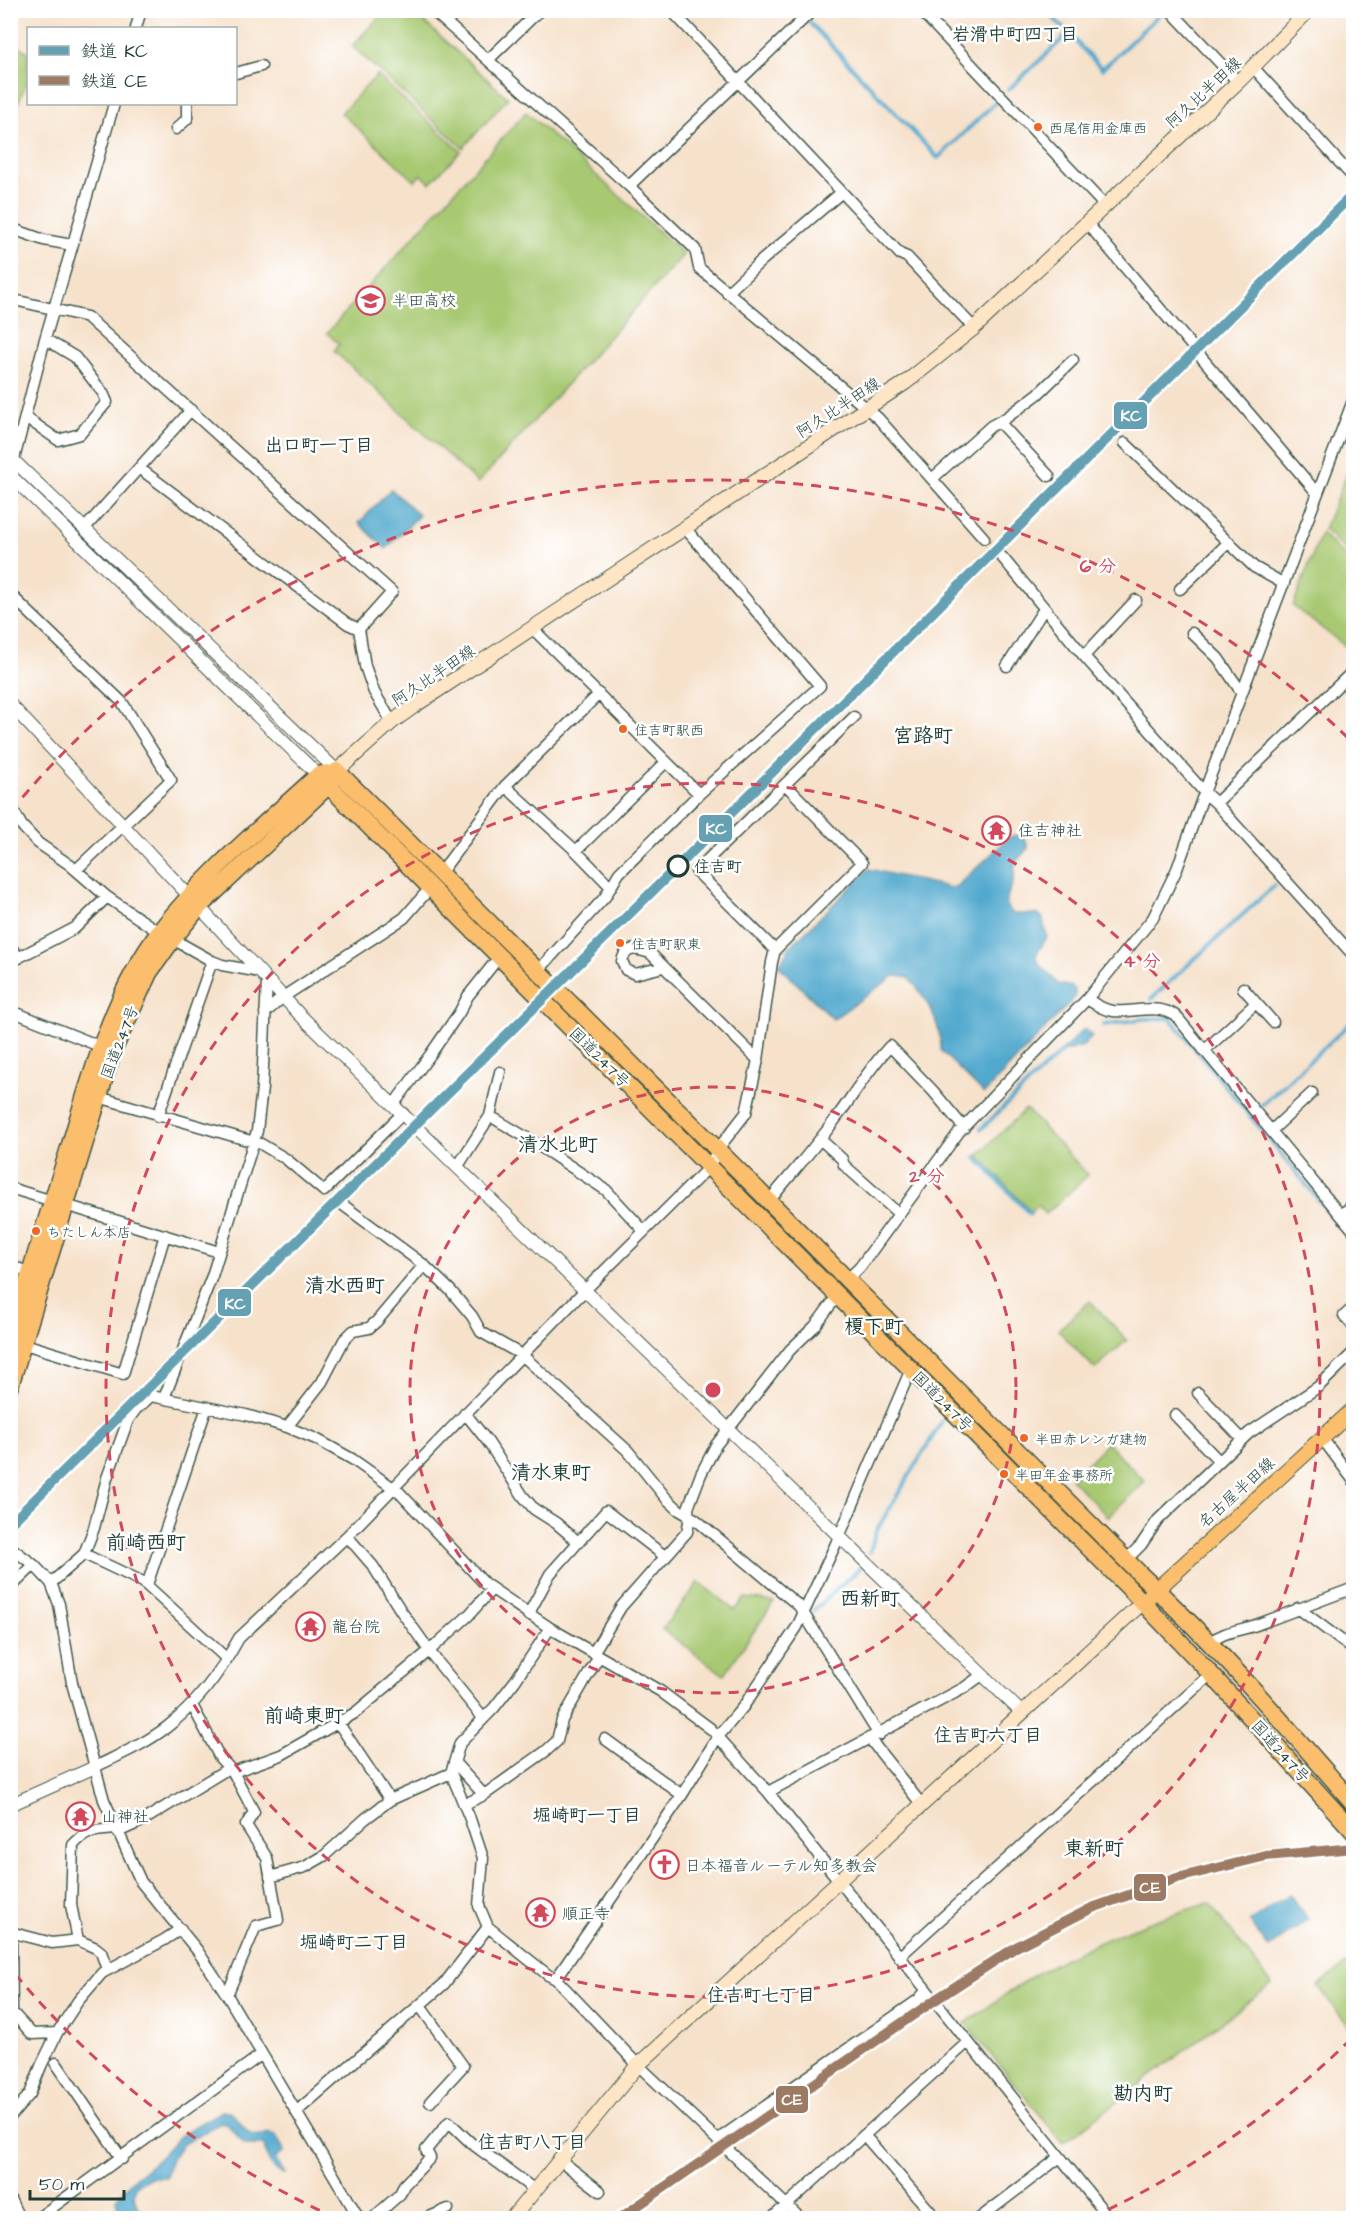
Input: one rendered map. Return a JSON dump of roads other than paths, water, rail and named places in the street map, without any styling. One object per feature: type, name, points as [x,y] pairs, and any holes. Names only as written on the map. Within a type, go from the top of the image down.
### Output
[{"type":"highway","name":"国道247号","points":[[328,777],[441,872],[848,1279],[1209,1643],[1310,1753],[1353,1804]]},
{"type":"highway","name":"国道247号","points":[[328,777],[430,888],[1143,1602],[1353,1832]]},
{"type":"highway","name":"国道247号","points":[[10,1386],[15,1341],[106,1048],[132,1006],[166,935],[194,902],[328,777]]},
{"type":"main road","name":"阿久比半田線","points":[[328,777],[392,722],[417,704],[905,383],[974,328],[1238,82],[1310,10]]},
{"type":"main road","name":"名古屋半田線","points":[[1143,1602],[1353,1410]]},
{"type":"main road","points":[[512,2218],[638,2066],[1143,1602]]},
{"type":"street","points":[[138,27],[141,10]]},
{"type":"street","points":[[432,10],[629,186],[695,249],[699,268],[879,418],[984,538]]},
{"type":"street","points":[[488,60],[540,10]]},
{"type":"street","points":[[671,10],[974,328]]},
{"type":"street","points":[[629,186],[813,10]]},
{"type":"street","points":[[920,10],[1105,206]]},
{"type":"street","points":[[1170,10],[1238,82]]},
{"type":"street","points":[[237,74],[261,66]]},
{"type":"street","points":[[1253,67],[1349,173]]},
{"type":"street","points":[[114,105],[12,458],[11,476],[328,777]]},
{"type":"street","points":[[176,129],[187,119],[187,105]]},
{"type":"street","points":[[728,293],[760,262],[842,192]]},
{"type":"street","points":[[1087,223],[1317,493]]},
{"type":"street","points":[[10,228],[44,240],[72,244]]},
{"type":"street","points":[[10,299],[87,316],[392,592],[358,628]]},
{"type":"street","points":[[25,417],[58,440],[80,434],[107,402],[103,393],[75,357],[45,339]]},
{"type":"street","points":[[932,479],[991,426],[1038,394],[1073,360]]},
{"type":"street","points":[[848,1279],[860,1267],[958,1132],[1087,999],[1153,918],[1177,869],[1353,398]]},
{"type":"street","points":[[85,528],[191,410]]},
{"type":"street","points":[[999,422],[1048,476]]},
{"type":"street","points":[[1125,443],[1254,567],[1284,584]]},
{"type":"street","points":[[12,458],[85,528],[328,777]]},
{"type":"street","points":[[139,468],[348,624],[358,628]]},
{"type":"street","points":[[539,970],[605,897],[619,873],[699,794],[820,687],[685,528]]},
{"type":"street","points":[[1180,589],[1229,542]]},
{"type":"street","points":[[1002,557],[1084,656],[1353,956]]},
{"type":"street","points":[[10,594],[122,702],[171,780],[76,870]]},
{"type":"street","points":[[1084,656],[1136,600]]},
{"type":"street","points":[[1007,666],[1044,609]]},
{"type":"street","points":[[358,628],[365,666],[374,692],[392,722]]},
{"type":"street","points":[[533,629],[699,794]]},
{"type":"street","points":[[1192,633],[1218,658],[1242,693]]},
{"type":"street","points":[[1216,803],[1352,676]]},
{"type":"street","points":[[441,872],[505,786],[599,694]]},
{"type":"street","points":[[10,704],[283,997],[1022,1713]]},
{"type":"street","points":[[775,950],[696,871],[854,717]]},
{"type":"street","points":[[576,851],[666,762]]},
{"type":"street","points":[[10,1805],[94,1767],[166,1728],[192,1705],[227,1659],[239,1638],[347,1536],[586,1289],[709,1167],[718,1149],[746,1113],[758,1060],[771,962],[775,950],[862,863],[785,784]]},
{"type":"street","points":[[505,786],[576,851],[611,887]]},
{"type":"street","points":[[10,805],[22,826],[38,843],[76,870],[107,897],[212,961],[264,976]]},
{"type":"street","points":[[265,1012],[283,997],[404,918],[430,888]]},
{"type":"street","points":[[10,946],[15,960],[75,928],[107,897]]},
{"type":"street","points":[[92,1095],[261,1144],[286,1159],[324,1191],[398,1108],[468,996],[499,957]]},
{"type":"street","points":[[158,1116],[212,961]]},
{"type":"street","points":[[663,967],[758,1060]]},
{"type":"street","points":[[164,1398],[219,1252],[253,1143],[259,1115],[265,1012],[264,976]]},
{"type":"street","points":[[1243,988],[1274,1022]]},
{"type":"street","points":[[1087,999],[1101,1008],[1113,1011],[1150,1009],[1171,1013],[1353,1231]]},
{"type":"street","points":[[1204,1051],[1256,1003]]},
{"type":"street","points":[[10,1008],[14,1012],[106,1048]]},
{"type":"street","points":[[769,1201],[839,1115],[860,1081],[890,1046],[964,1128]]},
{"type":"street","points":[[458,1166],[490,1116],[500,1072]]},
{"type":"street","points":[[1271,1131],[1312,1093]]},
{"type":"street","points":[[490,1116],[606,1190],[644,1231]]},
{"type":"street","points":[[820,1139],[842,1159],[844,1165],[899,1214]]},
{"type":"street","points":[[10,1188],[219,1252]]},
{"type":"street","points":[[1341,1215],[1353,1204]]},
{"type":"street","points":[[343,1205],[424,1265],[465,1307],[481,1332],[522,1355],[609,1433],[639,1463],[666,1498],[679,1510],[746,1560],[799,1606],[874,1737],[922,1805]]},
{"type":"street","points":[[15,1341],[123,1374],[165,1236]]},
{"type":"street","points":[[287,1427],[322,1382],[344,1340],[353,1331],[369,1328],[377,1321],[424,1265]]},
{"type":"street","points":[[10,1266],[37,1275]]},
{"type":"street","points":[[465,1804],[484,1795],[557,1741],[562,1720],[621,1607],[687,1532],[688,1508],[701,1474],[716,1445],[790,1350],[815,1326],[838,1295]]},
{"type":"street","points":[[1353,1307],[1344,1316],[1353,1327]]},
{"type":"street","points":[[1126,1560],[1141,1545],[1158,1520],[1242,1439],[1318,1387],[1353,1352]]},
{"type":"street","points":[[556,1979],[682,1795],[717,1738],[743,1707],[797,1627],[839,1537],[911,1369]]},
{"type":"street","points":[[1198,1393],[1242,1439]]},
{"type":"street","points":[[51,1583],[84,1554],[94,1528],[107,1478],[128,1420],[136,1409],[151,1396],[246,1415],[287,1427],[352,1459],[399,1492],[492,1590],[528,1615],[660,1691],[711,1729],[768,1792],[1060,2157],[1104,2217]]},
{"type":"street","points":[[147,1586],[207,1407]]},
{"type":"street","points":[[465,1413],[529,1502],[577,1541]]},
{"type":"street","points":[[1175,1415],[1219,1461]]},
{"type":"street","points":[[1322,1438],[1353,1481]]},
{"type":"street","points":[[528,1615],[550,1574],[606,1511],[666,1557]]},
{"type":"street","points":[[347,1536],[373,1566],[400,1611],[429,1651],[483,1718]]},
{"type":"street","points":[[10,1547],[34,1565],[51,1583],[59,1604],[72,1683],[94,1767],[104,1800],[141,1882],[180,1929],[227,1995],[359,2218]]},
{"type":"street","points":[[84,1554],[102,1561],[147,1586],[227,1659]]},
{"type":"street","points":[[10,1588],[34,1565]]},
{"type":"street","points":[[1209,1643],[1218,1636],[1233,1630],[1254,1626],[1353,1588]]},
{"type":"street","points":[[78,1940],[71,1905],[73,1845],[83,1834],[117,1831],[142,1821],[231,1770],[280,1755],[339,1724],[429,1651],[468,1616],[492,1590]]},
{"type":"street","points":[[1299,1608],[1353,1650]]},
{"type":"street","points":[[550,1628],[494,1708],[460,1743],[452,1767],[483,1858],[479,1906],[488,1927],[556,1979],[638,2066],[800,2218]]},
{"type":"street","points":[[899,1957],[1211,1674]]},
{"type":"street","points":[[768,1792],[964,1688],[982,1675]]},
{"type":"street","points":[[192,1705],[220,1758],[231,1770],[254,1812],[246,1825],[267,1858],[278,1920],[256,1926],[227,1995]]},
{"type":"street","points":[[339,1724],[390,1800]]},
{"type":"street","points":[[605,1739],[682,1795]]},
{"type":"street","points":[[452,1767],[484,1795]]},
{"type":"street","points":[[270,1877],[305,1866],[324,1856],[390,1800],[452,1767]]},
{"type":"street","points":[[296,2112],[420,2006],[455,1971],[488,1927]]},
{"type":"street","points":[[10,2117],[30,2094],[57,2033],[78,2001],[102,1973],[180,1929]]},
{"type":"street","points":[[57,2033],[32,2034],[11,2012],[11,1932],[52,1943],[78,1940],[101,1952],[107,1969]]},
{"type":"street","points":[[717,2140],[918,2000],[926,1991]]},
{"type":"street","points":[[420,2006],[463,2066],[430,2102]]},
{"type":"street","points":[[772,2218],[968,2042]]},
{"type":"street","points":[[38,2218],[262,2054]]},
{"type":"street","points":[[56,2063],[122,2158]]},
{"type":"street","points":[[373,2218],[400,2194],[404,2185],[430,2157],[426,2150],[449,2122],[471,2143],[535,2190]]},
{"type":"street","points":[[864,2135],[936,2218]]},
{"type":"street","points":[[980,2218],[1060,2157]]},
{"type":"street","points":[[560,2160],[600,2191]]},
{"type":"street","points":[[10,2199],[19,2218]]},
{"type":"street","points":[[427,2218],[448,2209]]},
{"type":"water","points":[[391,489],[419,515],[386,549],[359,523]]},
{"type":"water","points":[[1015,835],[1024,839],[1028,848],[1015,863],[1014,880],[1007,897],[1007,906],[1013,914],[1038,914],[1042,917],[1047,937],[1036,955],[1037,961],[1058,984],[1072,987],[1075,997],[984,1094],[941,1051],[939,1031],[932,1011],[908,977],[894,976],[833,1019],[779,966],[789,948],[869,869],[952,888]]},
{"type":"water","points":[[1084,1029],[1092,1036],[1083,1046],[1060,1053]]},
{"type":"water","points":[[1289,1894],[1308,1919],[1269,1948],[1250,1922]]},
{"type":"water","points":[[222,2111],[230,2111],[250,2134],[275,2135],[285,2151],[275,2158],[285,2174],[272,2166],[264,2145],[245,2145],[227,2124],[222,2122],[183,2144],[171,2159],[166,2177],[151,2177],[136,2185],[134,2196],[141,2218],[120,2218],[116,2199],[131,2181],[157,2160],[183,2133]]},
{"type":"waterway","points":[[796,10],[799,14]]},
{"type":"waterway","points":[[1046,10],[1102,69],[1162,12]]},
{"type":"waterway","points":[[809,22],[938,158],[997,101]]},
{"type":"waterway","points":[[1008,90],[1068,34]]},
{"type":"waterway","points":[[1151,999],[1275,885]]},
{"type":"waterway","points":[[1104,1025],[1142,1019],[1170,1018],[1349,1237]]},
{"type":"waterway","points":[[1261,1106],[1354,1020]]},
{"type":"waterway","points":[[981,1129],[1060,1053]]},
{"type":"waterway","points":[[976,1157],[1030,1214]]},
{"type":"waterway","points":[[870,1552],[876,1531],[942,1421]]},
{"type":"waterway","points":[[814,1610],[861,1567]]},
{"type":"rail line","name":"KC","points":[[10,1524],[677,867],[1354,193]]},
{"type":"rail line","name":"CE","points":[[620,2218],[935,2000],[1016,1947],[1092,1908],[1177,1878],[1266,1856],[1354,1848]]},
{"type":"place","name":"西尾信用金庫西","points":[[1038,127]]},
{"type":"place","name":"半田高校","points":[[371,300]]},
{"type":"place","name":"住吉町駅西","points":[[623,729]]},
{"type":"place","name":"住吉神社","points":[[997,830]]},
{"type":"place","name":"住吉町","points":[[678,866]]},
{"type":"place","name":"住吉町駅東","points":[[620,943]]},
{"type":"place","name":"ちたしん本店","points":[[36,1231]]},
{"type":"place","name":"半田赤レンガ建物","points":[[1024,1438]]},
{"type":"place","name":"半田年金事務所","points":[[1004,1474]]},
{"type":"place","name":"龍台院","points":[[311,1626]]},
{"type":"place","name":"山神社","points":[[80,1816]]},
{"type":"place","name":"日本福音ルーテル知多教会","points":[[664,1865]]},
{"type":"place","name":"順正寺","points":[[541,1913]]},
{"type":"district","name":"岩滑中町四丁目","points":[[1015,34]]},
{"type":"district","name":"出口町一丁目","points":[[319,445]]},
{"type":"district","name":"宮路町","points":[[923,735]]},
{"type":"district","name":"清水北町","points":[[558,1144]]},
{"type":"district","name":"清水西町","points":[[345,1285]]},
{"type":"district","name":"榎下町","points":[[874,1326]]},
{"type":"district","name":"清水東町","points":[[551,1472]]},
{"type":"district","name":"前崎西町","points":[[146,1542]]},
{"type":"district","name":"西新町","points":[[870,1598]]},
{"type":"district","name":"前崎東町","points":[[304,1715]]},
{"type":"district","name":"住吉町六丁目","points":[[988,1735]]},
{"type":"district","name":"堀崎町一丁目","points":[[587,1815]]},
{"type":"district","name":"東新町","points":[[1094,1848]]},
{"type":"district","name":"堀崎町二丁目","points":[[354,1942]]},
{"type":"district","name":"住吉町七丁目","points":[[761,1995]]},
{"type":"district","name":"勘内町","points":[[1143,2093]]},
{"type":"district","name":"住吉町八丁目","points":[[532,2142]]}]
